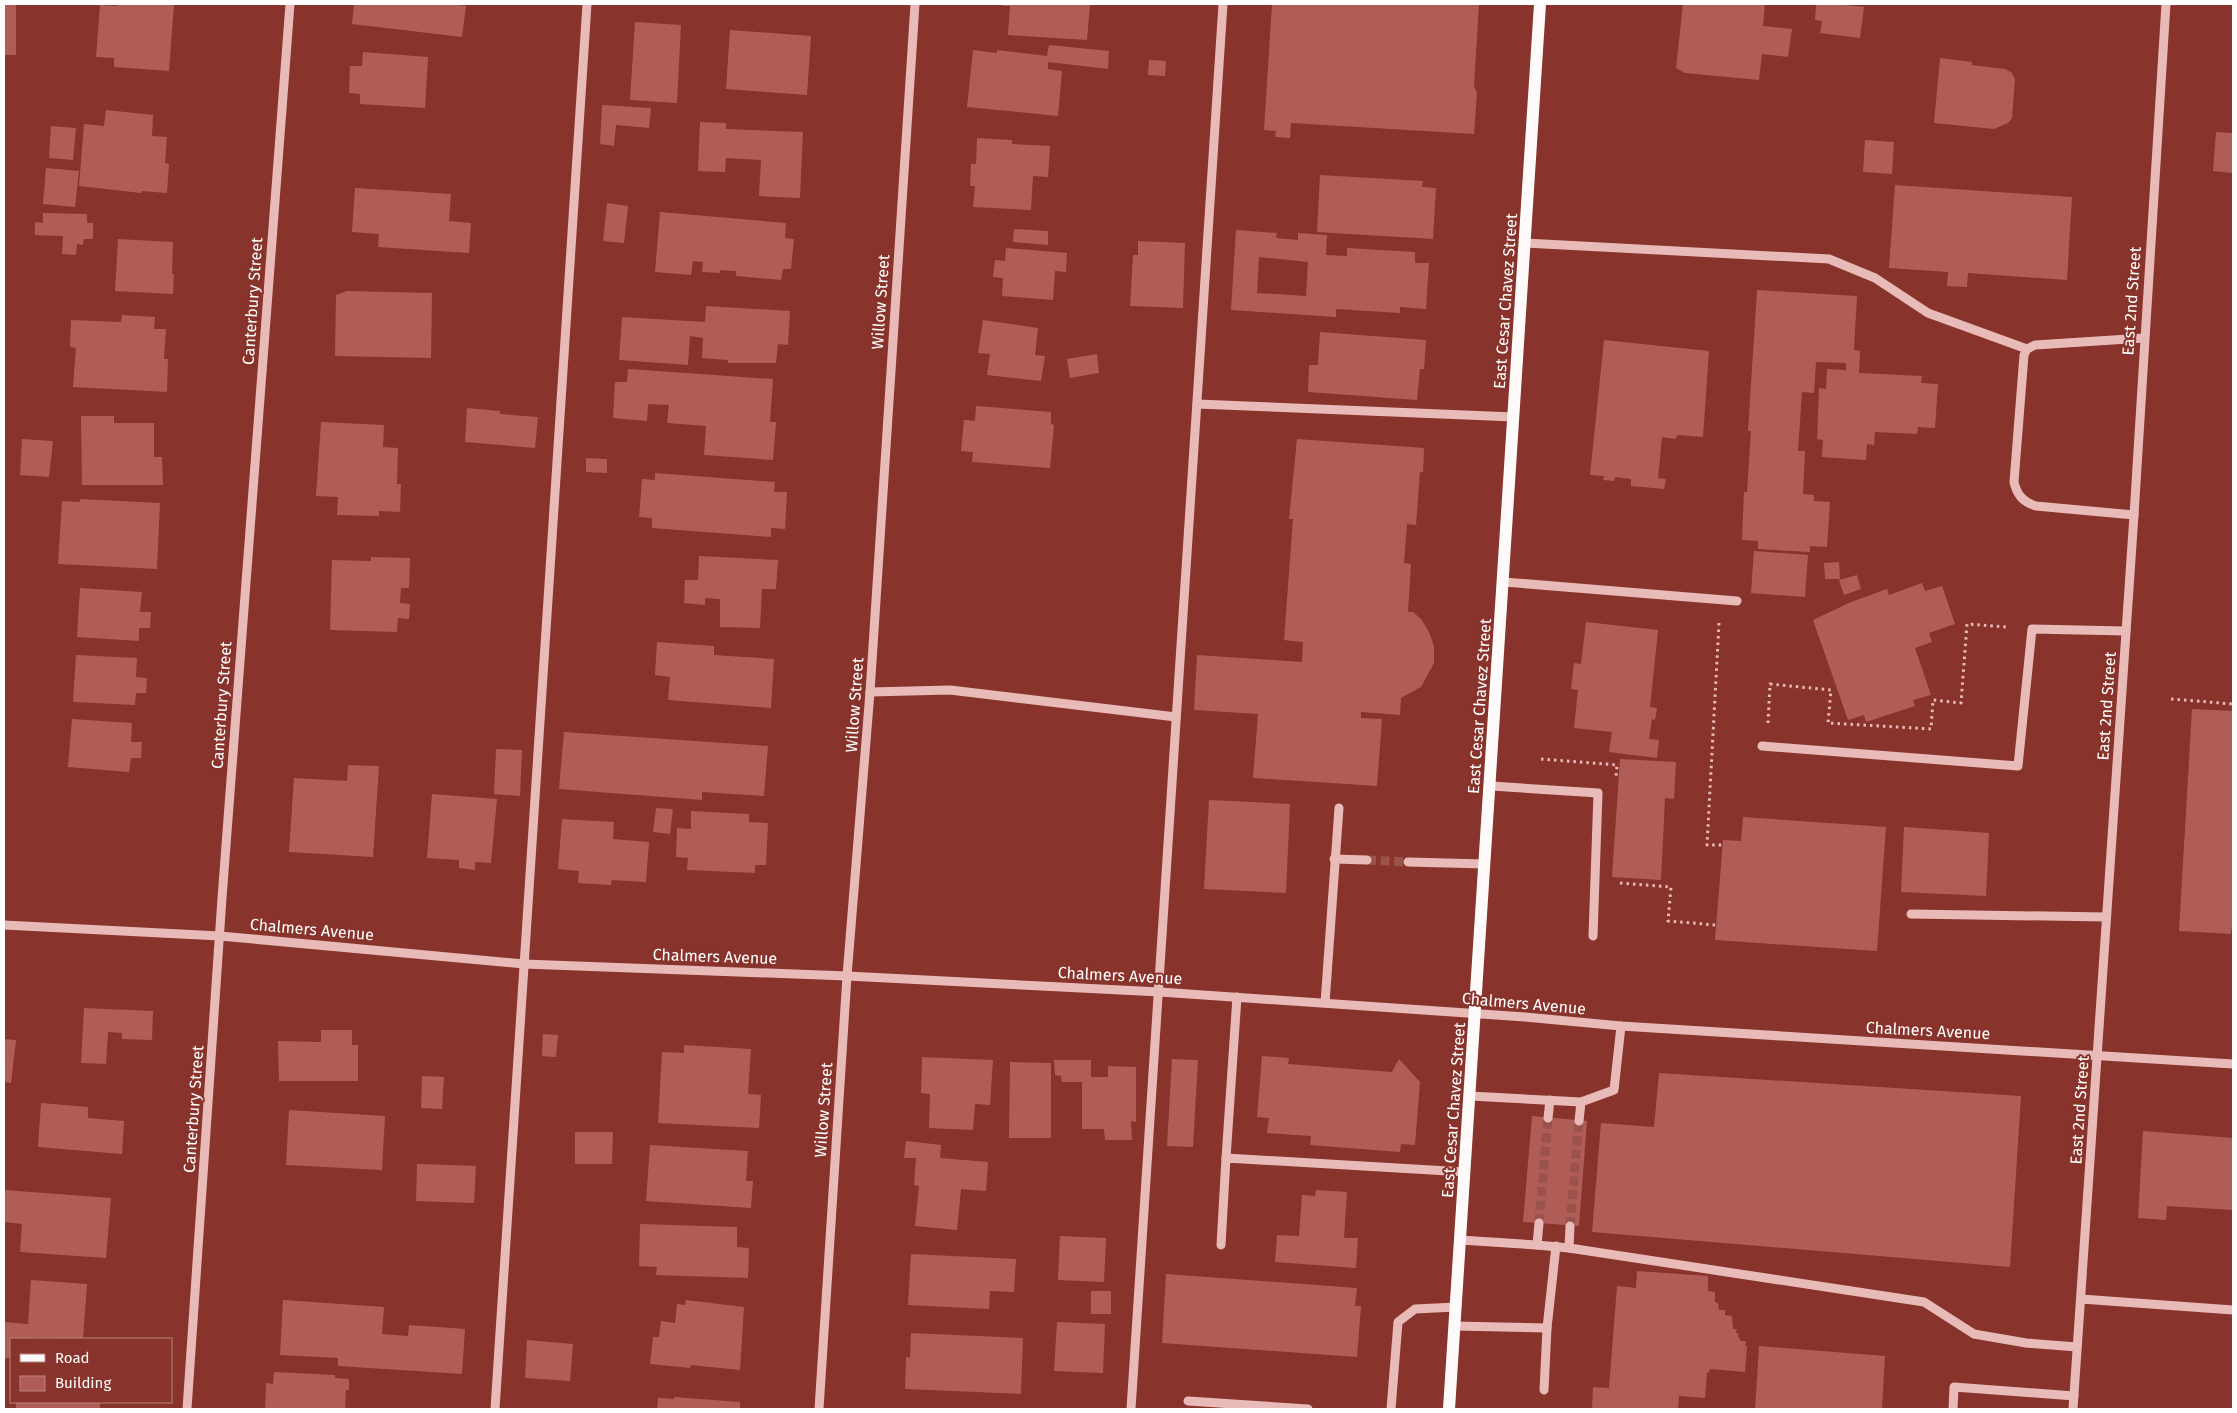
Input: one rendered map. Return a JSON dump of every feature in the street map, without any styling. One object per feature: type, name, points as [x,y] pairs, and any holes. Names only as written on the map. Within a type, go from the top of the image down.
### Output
[{"type":"main road","name":"East Cesar Chavez Street","points":[[1449,1409],[1491,786],[1540,4]]},
{"type":"street","name":"Canterbury Street","points":[[187,1409],[220,936],[290,4]]},
{"type":"street","points":[[495,1409],[587,4]]},
{"type":"street","name":"Willow Street","points":[[819,1409],[847,976],[870,692],[914,4]]},
{"type":"street","points":[[1131,1409],[1160,992],[1176,717],[1223,4]]},
{"type":"street","name":"East 2nd Street","points":[[2073,1409],[2134,515],[2166,4]]},
{"type":"street","points":[[1525,243],[1829,259],[1875,278],[1928,313],[2027,350]]},
{"type":"street","points":[[2134,515],[2036,506],[2025,503],[2017,493],[2014,482],[2024,355],[2027,350],[2034,345],[2144,338]]},
{"type":"street","points":[[1197,404],[1514,417]]},
{"type":"street","points":[[1504,582],[1737,601]]},
{"type":"street","points":[[1764,746],[2018,766],[2032,629],[2126,631]]},
{"type":"street","points":[[870,692],[950,690],[1176,717]]},
{"type":"street","points":[[1491,786],[1598,793],[1593,936]]},
{"type":"street","points":[[1325,1003],[1338,808]]},
{"type":"street","points":[[1334,859],[1367,860]]},
{"type":"street","points":[[1408,862],[1485,864]]},
{"type":"street","points":[[1911,914],[2106,917]]},
{"type":"street","name":"Chalmers Avenue","points":[[4,926],[220,936],[524,964],[847,976],[1160,992],[1621,1026],[2233,1064]]},
{"type":"street","points":[[1221,1245],[1237,997]]},
{"type":"street","points":[[1470,1096],[1581,1102],[1614,1090],[1621,1026]]},
{"type":"street","points":[[1548,1118],[1550,1100]]},
{"type":"street","points":[[1579,1121],[1581,1102]]},
{"type":"street","points":[[1226,1158],[1465,1172]]},
{"type":"street","points":[[1537,1245],[1539,1223]]},
{"type":"street","points":[[1569,1248],[1570,1226]]},
{"type":"street","points":[[1460,1240],[1556,1246],[1924,1302],[1974,1334],[2026,1344],[2078,1347]]},
{"type":"street","points":[[1544,1390],[1547,1328],[1556,1246]]},
{"type":"street","points":[[2081,1299],[2233,1310]]},
{"type":"street","points":[[1391,1409],[1398,1322],[1415,1309],[1456,1307]]},
{"type":"street","points":[[1454,1326],[1547,1328]]},
{"type":"street","points":[[1953,1409],[1954,1387],[2074,1396]]},
{"type":"street","points":[[1188,1401],[1308,1409]]},
{"type":"path","points":[[1720,600],[1707,845],[1722,845]]},
{"type":"path","points":[[1764,746],[1770,684],[1831,690],[1828,723],[1931,730],[1933,700],[1961,703],[1968,624],[2032,629]]},
{"type":"path","points":[[2171,700],[2233,704]]},
{"type":"path","points":[[1541,759],[1617,765],[1616,785]]},
{"type":"path","points":[[1611,882],[1671,887],[1668,921],[1716,925]]},
{"type":"building","points":[[4,4],[16,4],[16,55],[4,55]]},
{"type":"building","points":[[117,4],[174,4],[169,71],[114,67],[114,58],[96,57],[100,5],[117,6]]},
{"type":"building","points":[[354,4],[448,4],[466,6],[462,37],[352,24]]},
{"type":"building","points":[[1003,4],[1090,4],[1087,40],[1008,35],[1010,6],[1003,6]]},
{"type":"building","points":[[1272,4],[1479,4],[1474,86],[1477,93],[1474,134],[1291,123],[1290,138],[1275,137],[1276,131],[1264,130]]},
{"type":"building","points":[[1683,4],[1765,4],[1763,26],[1792,29],[1788,57],[1762,54],[1759,80],[1685,73],[1676,68]]},
{"type":"building","points":[[1816,4],[1864,7],[1860,38],[1820,33],[1822,21],[1815,20]]},
{"type":"building","points":[[635,22],[681,25],[677,103],[630,100]]},
{"type":"building","points":[[730,30],[811,36],[807,95],[726,89]]},
{"type":"building","points":[[1049,45],[1109,51],[1108,69],[1048,62],[1048,69],[1062,71],[1058,116],[967,107],[973,50],[997,53],[997,50],[1047,56]]},
{"type":"building","points":[[363,52],[428,57],[425,108],[360,104],[360,94],[349,93],[350,66],[362,66]]},
{"type":"building","points":[[1940,58],[1972,62],[1972,65],[2005,69],[2012,73],[2015,79],[2012,118],[2008,123],[1994,129],[1934,123]]},
{"type":"building","points":[[1149,60],[1166,61],[1165,76],[1148,75]]},
{"type":"building","points":[[602,105],[651,108],[649,128],[616,125],[614,146],[600,144]]},
{"type":"building","points":[[106,110],[153,115],[152,136],[167,137],[165,163],[169,164],[167,193],[142,191],[141,193],[79,186],[84,124],[104,126]]},
{"type":"building","points":[[700,122],[726,123],[726,129],[803,132],[800,198],[759,196],[761,160],[726,158],[725,172],[698,171]]},
{"type":"building","points":[[51,126],[76,128],[73,160],[49,158]]},
{"type":"building","points":[[2216,132],[2233,133],[2233,173],[2213,171]]},
{"type":"building","points":[[977,138],[1012,140],[1012,144],[1050,146],[1048,177],[1033,176],[1031,210],[973,207],[975,186],[970,186],[971,164],[976,164]]},
{"type":"building","points":[[1865,140],[1894,142],[1892,174],[1863,172]]},
{"type":"building","points":[[46,168],[79,171],[75,207],[43,204]]},
{"type":"building","points":[[1320,175],[1423,181],[1422,187],[1436,188],[1433,239],[1317,232]]},
{"type":"building","points":[[1895,185],[2072,197],[2067,280],[1968,273],[1967,287],[1947,286],[1948,272],[1889,268]]},
{"type":"building","points":[[355,188],[451,194],[449,221],[471,223],[469,253],[378,247],[379,234],[352,232]]},
{"type":"building","points":[[607,203],[628,206],[624,243],[603,241]]},
{"type":"building","points":[[660,212],[786,223],[785,238],[794,239],[791,269],[783,269],[781,280],[736,276],[736,271],[720,270],[720,273],[702,272],[703,262],[693,261],[691,275],[655,272]]},
{"type":"building","points":[[43,213],[87,214],[87,223],[93,223],[93,239],[84,239],[83,245],[77,244],[76,255],[62,254],[63,236],[35,235],[35,222],[43,223]]},
{"type":"building","points":[[1014,229],[1048,231],[1048,245],[1013,242]]},
{"type":"building","points":[[1236,230],[1277,233],[1276,238],[1298,240],[1298,233],[1327,235],[1326,255],[1347,256],[1347,248],[1415,252],[1415,263],[1429,263],[1426,309],[1400,307],[1400,313],[1336,309],[1336,317],[1231,310]],"holes":[[[1259,257],[1308,262],[1306,296],[1257,293]]]},
{"type":"building","points":[[118,239],[173,242],[173,294],[115,291]]},
{"type":"building","points":[[1138,241],[1185,243],[1183,308],[1130,306],[1133,255],[1138,255]]},
{"type":"building","points":[[1006,248],[1067,253],[1066,272],[1055,271],[1053,300],[1002,296],[1003,278],[993,277],[995,260],[1005,261]]},
{"type":"building","points":[[1757,290],[1857,296],[1854,350],[1860,351],[1859,373],[1922,376],[1921,383],[1938,384],[1935,428],[1918,427],[1917,434],[1875,432],[1874,445],[1867,444],[1866,460],[1822,457],[1823,440],[1817,439],[1819,388],[1826,389],[1827,369],[1846,370],[1846,363],[1816,362],[1814,393],[1802,392],[1798,451],[1805,451],[1803,494],[1814,495],[1814,501],[1830,502],[1827,547],[1810,546],[1810,552],[1758,549],[1758,541],[1742,540],[1744,492],[1747,492],[1751,431],[1748,431]]},
{"type":"building","points":[[347,291],[432,293],[431,358],[335,356],[336,295]]},
{"type":"building","points":[[706,306],[790,311],[788,345],[778,344],[776,363],[728,363],[728,360],[702,358],[703,338],[690,336],[688,365],[619,360],[622,317],[705,322]]},
{"type":"building","points":[[122,315],[155,317],[154,329],[166,329],[164,359],[168,359],[167,392],[73,387],[76,348],[70,347],[71,320],[121,322]]},
{"type":"building","points":[[983,320],[1038,328],[1035,355],[1045,356],[1041,381],[987,375],[990,354],[978,353]]},
{"type":"building","points":[[1320,332],[1426,340],[1424,369],[1420,369],[1417,400],[1308,392],[1309,365],[1318,365]]},
{"type":"building","points":[[1604,340],[1709,351],[1703,437],[1677,435],[1676,439],[1662,437],[1658,478],[1666,479],[1664,489],[1631,486],[1631,479],[1615,477],[1614,481],[1603,480],[1604,476],[1590,475]]},
{"type":"building","points":[[1097,354],[1099,373],[1070,378],[1067,359]]},
{"type":"building","points":[[628,369],[773,379],[770,422],[776,422],[773,460],[704,455],[706,426],[667,423],[669,405],[648,404],[647,421],[613,418],[615,382],[627,382]]},
{"type":"building","points":[[976,406],[1051,412],[1051,424],[1054,425],[1050,468],[972,462],[973,452],[961,451],[964,420],[975,421]]},
{"type":"building","points":[[467,408],[500,411],[500,414],[538,417],[535,448],[465,442]]},
{"type":"building","points":[[81,416],[114,416],[114,423],[154,423],[154,457],[162,457],[163,485],[82,485]]},
{"type":"building","points":[[321,422],[384,425],[383,447],[398,448],[397,484],[401,484],[400,512],[379,511],[379,516],[337,515],[338,497],[316,496]]},
{"type":"building","points":[[22,439],[53,441],[49,477],[20,475]]},
{"type":"building","points":[[1297,439],[1424,448],[1416,525],[1407,524],[1404,563],[1411,564],[1408,612],[1413,612],[1421,619],[1429,632],[1434,646],[1434,663],[1421,687],[1401,698],[1400,715],[1361,712],[1361,718],[1382,719],[1377,786],[1253,778],[1258,714],[1194,710],[1197,655],[1302,662],[1303,642],[1284,640],[1293,519],[1289,519]]},
{"type":"building","points":[[586,458],[607,459],[607,473],[586,472]]},
{"type":"building","points":[[655,473],[775,482],[774,492],[787,492],[785,529],[771,528],[771,537],[652,528],[652,518],[639,517],[642,479],[655,480]]},
{"type":"building","points":[[80,499],[160,503],[157,569],[58,564],[62,501],[80,502]]},
{"type":"building","points":[[1754,551],[1808,555],[1805,597],[1751,593]]},
{"type":"building","points":[[699,556],[778,560],[776,589],[762,589],[760,628],[720,627],[720,599],[705,598],[705,605],[684,603],[685,580],[698,580]]},
{"type":"building","points":[[371,557],[410,558],[409,588],[401,588],[400,603],[410,604],[409,619],[398,618],[397,632],[330,630],[332,560],[371,561]]},
{"type":"building","points":[[1839,562],[1840,579],[1825,579],[1824,563]]},
{"type":"building","points":[[1857,575],[1861,589],[1844,595],[1839,580]]},
{"type":"building","points":[[1922,583],[1925,591],[1942,586],[1955,624],[1929,633],[1932,642],[1915,648],[1931,695],[1913,700],[1915,706],[1866,722],[1864,715],[1848,720],[1813,620],[1851,602],[1887,589],[1889,595]]},
{"type":"building","points":[[80,588],[142,592],[140,612],[151,612],[150,628],[139,628],[139,641],[77,637]]},
{"type":"building","points":[[1586,622],[1658,630],[1650,707],[1657,708],[1655,720],[1652,719],[1649,739],[1659,740],[1657,758],[1609,752],[1612,732],[1574,728],[1578,690],[1571,689],[1574,663],[1581,664]]},
{"type":"building","points":[[657,642],[714,646],[714,655],[774,659],[771,708],[668,700],[670,677],[655,675]]},
{"type":"building","points":[[76,655],[137,658],[136,677],[147,678],[146,693],[136,693],[135,705],[73,702]]},
{"type":"building","points":[[2192,709],[2233,711],[2233,915],[2231,934],[2179,931]]},
{"type":"building","points":[[72,719],[132,723],[131,742],[142,742],[141,758],[131,758],[129,772],[68,767]]},
{"type":"building","points":[[564,732],[768,746],[764,796],[702,792],[702,800],[559,789]]},
{"type":"building","points":[[496,749],[522,750],[520,796],[494,794]]},
{"type":"building","points":[[1620,759],[1676,762],[1674,799],[1665,798],[1661,880],[1612,877]]},
{"type":"building","points":[[348,765],[379,766],[373,857],[289,852],[294,778],[347,781]]},
{"type":"building","points":[[432,794],[497,799],[491,863],[475,862],[475,870],[459,868],[459,860],[427,858]]},
{"type":"building","points":[[1209,800],[1290,804],[1286,893],[1204,889]]},
{"type":"building","points":[[656,808],[673,809],[670,834],[653,832]]},
{"type":"building","points":[[691,811],[749,814],[749,822],[768,823],[766,865],[755,865],[755,873],[687,870],[688,858],[676,857],[677,828],[691,829]]},
{"type":"building","points":[[1743,817],[1886,827],[1877,951],[1715,940],[1723,840],[1741,841]]},
{"type":"building","points":[[562,819],[614,822],[613,839],[649,842],[646,882],[612,880],[611,885],[578,883],[579,871],[558,869]]},
{"type":"building","points":[[1904,827],[1989,833],[1986,896],[1901,892]]},
{"type":"building","points":[[84,1008],[153,1011],[152,1040],[122,1039],[122,1033],[108,1032],[106,1064],[81,1063]]},
{"type":"building","points":[[321,1030],[352,1030],[352,1045],[358,1045],[358,1081],[279,1081],[278,1041],[321,1042]]},
{"type":"building","points":[[543,1034],[558,1035],[556,1057],[542,1056]]},
{"type":"building","points":[[4,1039],[16,1040],[11,1083],[4,1082]]},
{"type":"building","points":[[684,1045],[751,1049],[748,1094],[761,1095],[759,1128],[658,1123],[662,1052],[684,1053]]},
{"type":"building","points":[[1262,1056],[1289,1058],[1288,1064],[1392,1072],[1399,1059],[1420,1082],[1415,1145],[1401,1144],[1400,1152],[1310,1145],[1311,1136],[1267,1133],[1269,1118],[1257,1117]]},
{"type":"building","points":[[922,1057],[993,1060],[990,1105],[975,1104],[973,1130],[929,1128],[930,1094],[921,1093]]},
{"type":"building","points":[[1172,1059],[1198,1060],[1193,1147],[1167,1146]]},
{"type":"building","points":[[1054,1060],[1091,1060],[1091,1077],[1108,1077],[1108,1066],[1136,1067],[1136,1122],[1131,1121],[1132,1140],[1105,1140],[1104,1129],[1082,1129],[1082,1082],[1062,1082],[1061,1076],[1055,1075]]},
{"type":"building","points":[[1010,1062],[1051,1063],[1051,1138],[1009,1138]]},
{"type":"building","points":[[1659,1073],[2021,1096],[2010,1267],[1592,1232],[1601,1123],[1654,1127]]},
{"type":"building","points":[[422,1076],[444,1077],[442,1109],[421,1108]]},
{"type":"building","points":[[41,1103],[88,1107],[88,1118],[124,1121],[122,1154],[38,1147]]},
{"type":"building","points":[[289,1110],[385,1116],[382,1170],[286,1165]]},
{"type":"building","points":[[1532,1116],[1587,1121],[1579,1226],[1523,1222]]},
{"type":"building","points":[[2143,1131],[2233,1138],[2233,1210],[2167,1206],[2166,1220],[2138,1218]]},
{"type":"building","points":[[575,1132],[613,1132],[612,1164],[575,1164]]},
{"type":"building","points":[[906,1141],[941,1145],[940,1158],[988,1162],[986,1191],[961,1189],[957,1230],[915,1226],[919,1186],[914,1185],[916,1158],[904,1158]]},
{"type":"building","points":[[650,1145],[748,1151],[746,1181],[753,1181],[751,1208],[646,1201]]},
{"type":"building","points":[[417,1164],[476,1166],[474,1203],[416,1201]]},
{"type":"building","points":[[4,1190],[111,1198],[106,1258],[20,1252],[22,1224],[4,1222]]},
{"type":"building","points":[[1316,1190],[1347,1192],[1344,1238],[1358,1238],[1356,1268],[1275,1262],[1277,1235],[1299,1236],[1302,1195],[1315,1196]]},
{"type":"building","points":[[640,1224],[737,1227],[737,1247],[749,1248],[748,1278],[656,1275],[657,1267],[639,1266]]},
{"type":"building","points":[[1060,1236],[1106,1238],[1104,1282],[1058,1280]]},
{"type":"building","points":[[911,1254],[1016,1259],[1014,1292],[990,1291],[989,1309],[908,1305]]},
{"type":"building","points":[[1637,1271],[1708,1276],[1708,1291],[1715,1292],[1715,1302],[1718,1303],[1719,1310],[1725,1310],[1725,1315],[1732,1316],[1733,1329],[1737,1329],[1736,1333],[1739,1334],[1738,1336],[1741,1341],[1746,1341],[1745,1372],[1710,1369],[1707,1373],[1705,1398],[1679,1396],[1678,1409],[1592,1409],[1593,1387],[1609,1388],[1617,1286],[1636,1288]]},
{"type":"building","points":[[1166,1274],[1357,1288],[1355,1306],[1361,1306],[1357,1357],[1162,1343]]},
{"type":"building","points":[[31,1280],[87,1284],[83,1338],[10,1338],[10,1358],[4,1358],[4,1322],[28,1324]]},
{"type":"building","points":[[1091,1291],[1111,1291],[1111,1314],[1091,1314]]},
{"type":"building","points":[[283,1300],[384,1307],[382,1334],[408,1336],[409,1325],[465,1329],[462,1374],[338,1366],[338,1358],[280,1355]]},
{"type":"building","points":[[686,1300],[744,1307],[740,1370],[691,1365],[690,1368],[650,1364],[653,1337],[659,1337],[661,1321],[675,1323],[677,1304],[685,1305]]},
{"type":"building","points":[[1057,1322],[1105,1324],[1103,1373],[1054,1371]]},
{"type":"building","points":[[911,1333],[1023,1338],[1021,1394],[905,1389],[906,1357],[910,1358]]},
{"type":"building","points":[[527,1340],[573,1344],[570,1381],[525,1378]]},
{"type":"building","points":[[1759,1346],[1885,1356],[1882,1409],[1755,1409]]},
{"type":"building","points":[[274,1372],[335,1375],[335,1378],[349,1379],[349,1390],[346,1390],[345,1409],[265,1409],[266,1383],[273,1384]]},
{"type":"building","points":[[674,1397],[740,1402],[740,1409],[657,1409],[658,1398],[674,1399]]},
{"type":"building","points":[[16,1403],[100,1403],[100,1409],[16,1409]]},
{"type":"tunnel","points":[[1367,860],[1408,862]]},
{"type":"tunnel","points":[[1539,1223],[1548,1118]]},
{"type":"tunnel","points":[[1570,1226],[1579,1121]]}]
